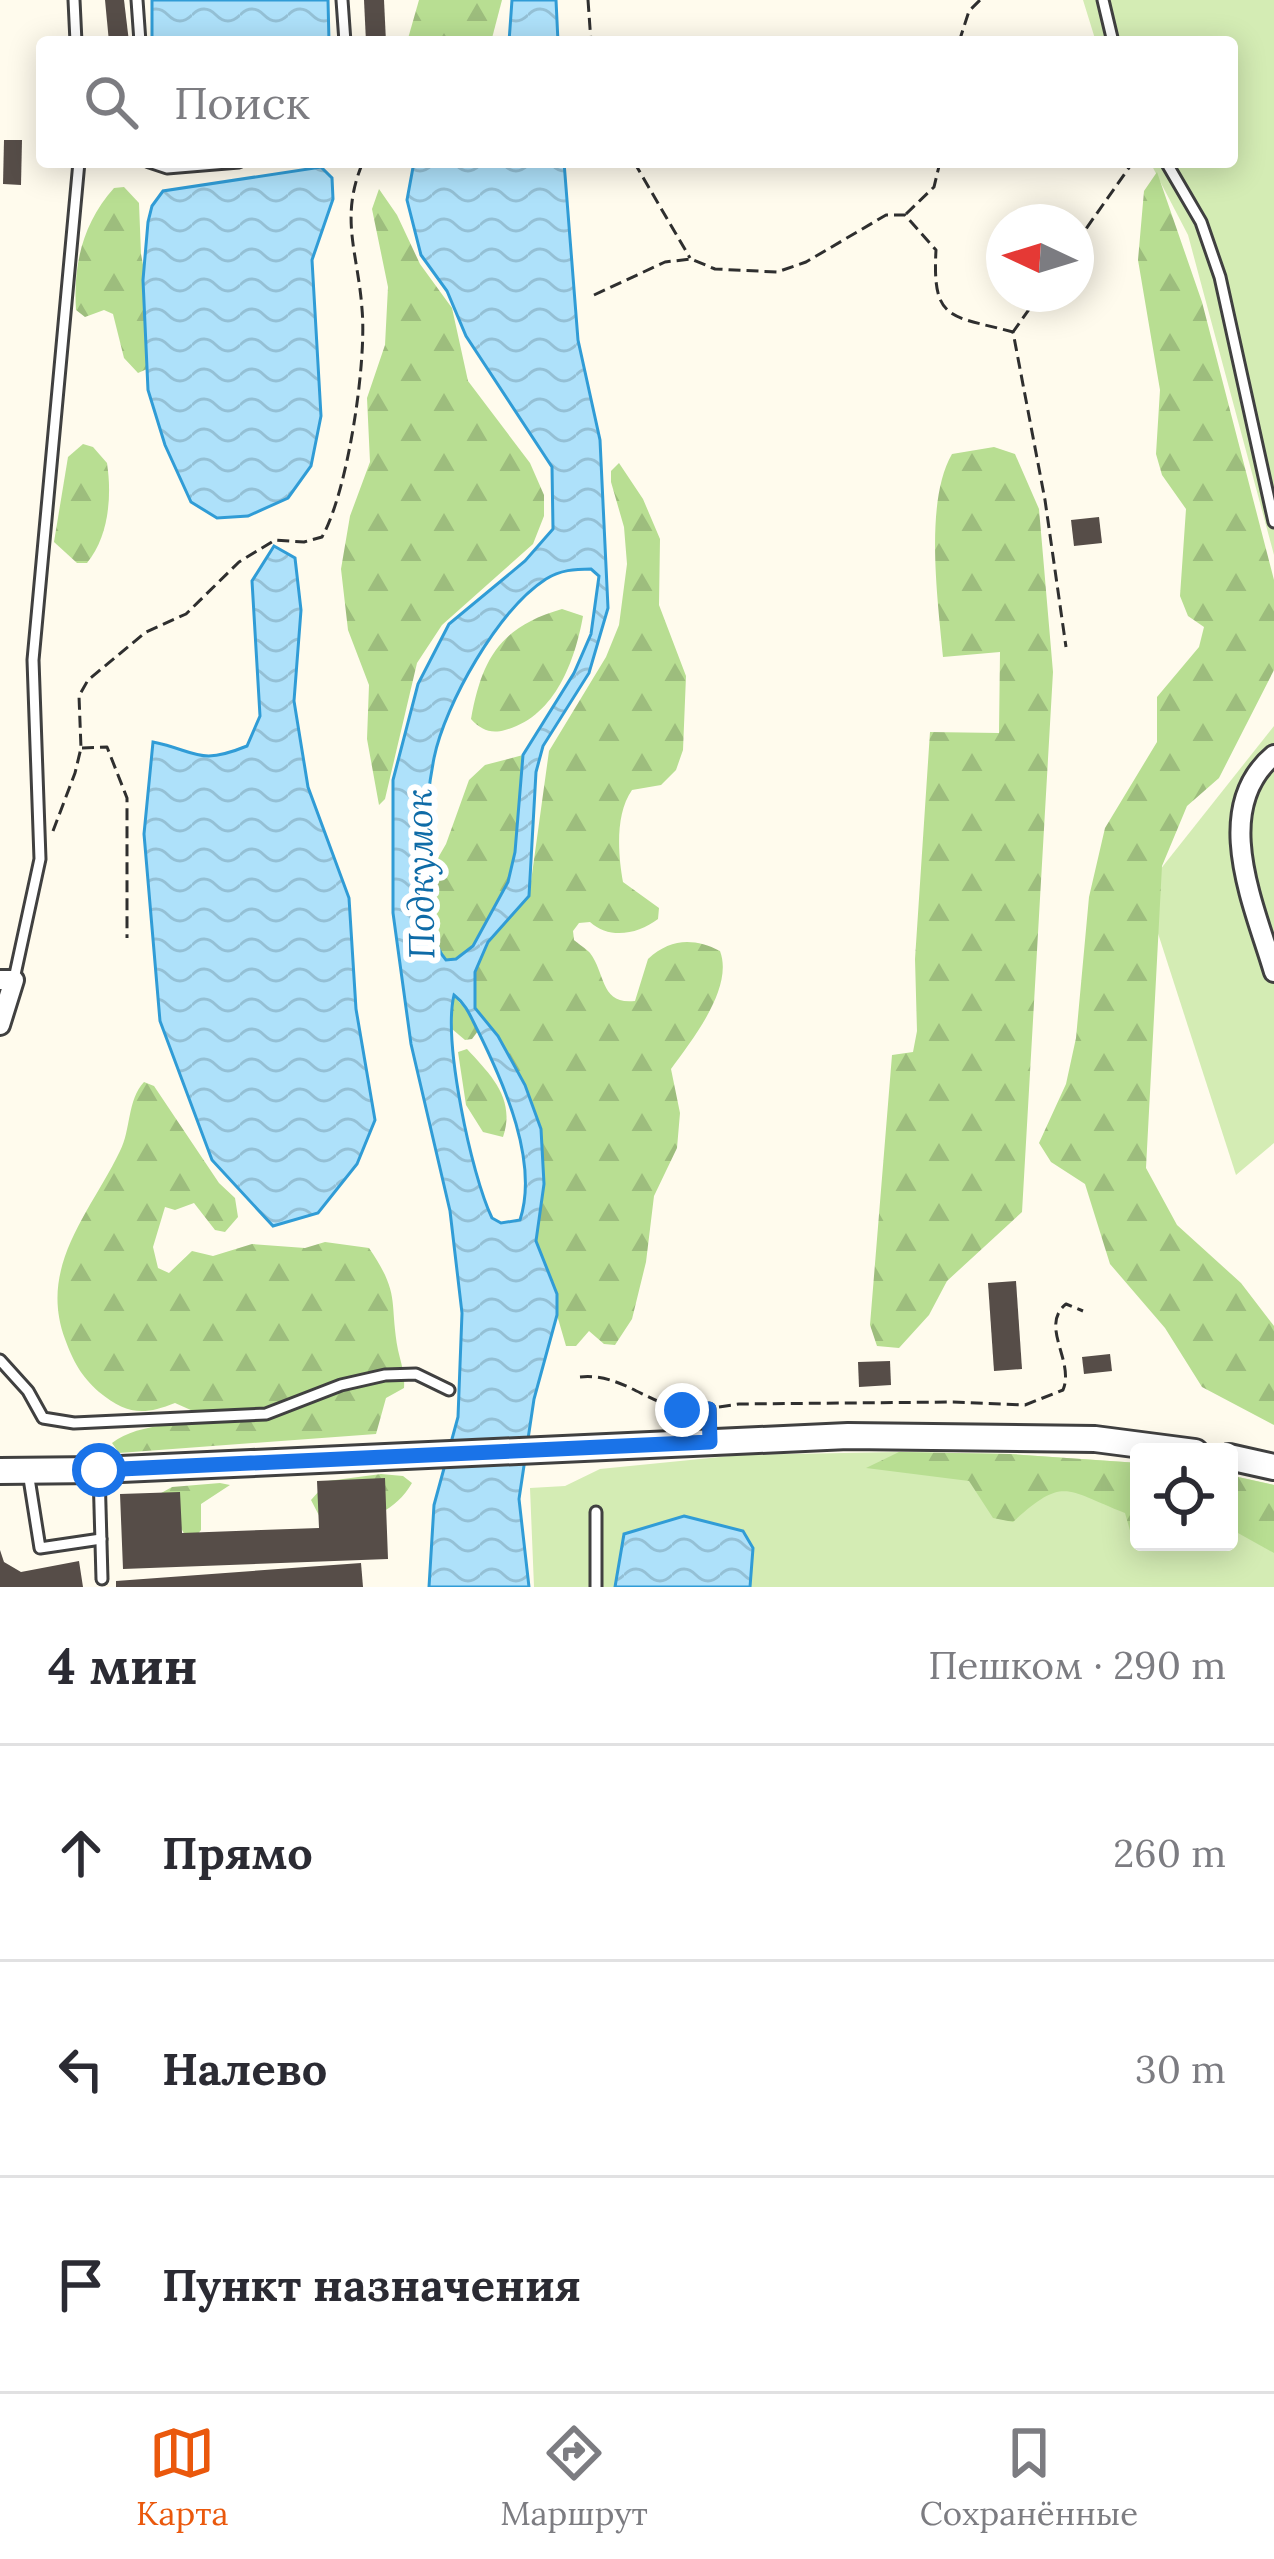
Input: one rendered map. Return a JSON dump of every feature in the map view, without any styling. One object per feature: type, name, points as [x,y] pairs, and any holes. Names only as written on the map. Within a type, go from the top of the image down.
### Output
[{"type":"street","points":[[1274,755],[1262,764],[1244,805],[1239,836],[1245,875],[1274,972]]},
{"type":"street","points":[[0,1025],[7,980]]},
{"type":"street","points":[[0,1471],[848,1436],[1095,1439],[1130,1444]]},
{"type":"street","points":[[1238,1458],[1274,1467]]},
{"type":"lane","points":[[74,0],[76,36]]},
{"type":"lane","points":[[137,0],[140,36]]},
{"type":"lane","points":[[341,0],[344,36]]},
{"type":"lane","points":[[1103,0],[1112,36]]},
{"type":"lane","points":[[7,980],[40,860],[33,660],[78,168]]},
{"type":"lane","points":[[1170,168],[1201,222],[1220,277],[1274,522]]},
{"type":"lane","points":[[0,1360],[28,1391],[43,1418],[74,1424],[266,1414],[341,1385],[385,1375],[416,1374],[448,1390]]},
{"type":"lane","points":[[709,1409],[710,1442]]},
{"type":"lane","points":[[99,1470],[102,1579]]},
{"type":"lane","points":[[28,1471],[40,1548],[101,1539]]},
{"type":"lane","points":[[596,1512],[596,1587]]},
{"type":"path","points":[[588,0],[591,36]]},
{"type":"path","points":[[961,36],[969,11],[980,0]]},
{"type":"path","points":[[40,860],[64,805],[81,748],[76,714],[88,680],[146,632],[186,614],[238,562],[275,540],[304,542],[322,537],[331,521],[347,466],[358,373],[363,311],[349,234],[352,190],[361,168]]},
{"type":"path","points":[[638,168],[692,259]]},
{"type":"path","points":[[594,295],[665,262],[692,259],[715,269],[777,272],[806,262],[886,215],[904,215],[934,187],[939,168]]},
{"type":"path","points":[[1094,217],[1129,168]]},
{"type":"path","points":[[904,215],[936,250],[934,289],[939,302],[969,320],[1013,332]]},
{"type":"path","points":[[1027,312],[1013,332],[1045,500],[1066,647]]},
{"type":"path","points":[[81,748],[107,747],[128,798],[127,938]]},
{"type":"path","points":[[580,1377],[598,1375],[625,1382],[682,1410],[739,1404],[1025,1406],[1063,1390],[1068,1378],[1054,1324],[1066,1304],[1083,1311]]},
{"type":"green space","points":[[419,0],[502,0],[493,36],[409,36]]},
{"type":"green space","points":[[1083,0],[1274,0],[1274,555],[1188,235],[1153,168],[1238,168],[1238,36],[1094,36]]},
{"type":"green space","points":[[1157,172],[1202,302],[1274,580],[1274,670],[1219,778],[1187,806],[1162,866],[1146,1168],[1177,1225],[1241,1283],[1274,1326],[1274,1425],[1202,1387],[1165,1328],[1110,1264],[1085,1184],[1051,1162],[1039,1143],[1066,1084],[1076,1038],[1089,897],[1105,828],[1157,742],[1157,697],[1199,647],[1204,627],[1188,616],[1180,596],[1186,509],[1162,475],[1156,454],[1160,390],[1138,260],[1144,191]]},
{"type":"green space","points":[[124,187],[139,203],[149,297],[147,369],[138,373],[124,358],[113,314],[104,310],[85,317],[76,310],[76,276],[88,230],[103,201],[114,188]]},
{"type":"green space","points":[[379,189],[420,264],[452,308],[468,381],[530,463],[544,495],[544,516],[533,544],[442,625],[417,663],[385,799],[379,805],[367,739],[369,685],[348,630],[341,569],[350,516],[370,462],[367,398],[385,345],[388,287],[372,209]]},
{"type":"green space","points":[[83,444],[93,447],[107,463],[109,502],[94,552],[87,563],[77,563],[54,542],[68,457]]},
{"type":"green space","points":[[994,447],[1015,454],[1039,509],[1053,672],[1022,1212],[947,1281],[929,1315],[899,1348],[877,1346],[870,1325],[892,1055],[913,1052],[917,1031],[915,959],[930,732],[999,733],[1000,652],[943,657],[935,552],[938,498],[952,454]]},
{"type":"green space","points":[[619,463],[643,499],[660,539],[659,605],[686,676],[683,750],[676,770],[661,785],[632,790],[620,823],[623,882],[659,908],[658,919],[624,933],[579,923],[574,940],[590,953],[610,993],[624,1001],[635,1001],[648,959],[674,944],[692,942],[720,951],[723,966],[709,1013],[671,1069],[680,1113],[677,1148],[654,1196],[646,1262],[632,1319],[615,1345],[604,1344],[589,1331],[576,1346],[566,1346],[557,1294],[536,1241],[544,1184],[475,1008],[475,972],[488,942],[529,896],[549,751],[606,657],[619,625],[627,564],[611,471]]},
{"type":"green space","points":[[562,609],[583,616],[568,668],[550,700],[522,723],[505,730],[479,726],[471,719],[476,697],[497,648],[523,625]]},
{"type":"green space","points":[[1274,726],[1274,1143],[1236,1175],[1144,890]]},
{"type":"green space","points":[[523,755],[508,882],[473,946],[456,959],[446,960],[439,951],[432,918],[431,870],[446,844],[469,780],[485,765]]},
{"type":"green space","points":[[453,995],[473,1018],[478,1031],[472,1039],[465,1040],[452,1029]]},
{"type":"green space","points":[[467,1049],[504,1099],[503,1137],[483,1132],[466,1105],[458,1052]]},
{"type":"green space","points":[[144,1082],[154,1086],[219,1183],[235,1198],[238,1217],[225,1232],[215,1230],[194,1203],[175,1210],[165,1207],[153,1247],[158,1268],[169,1273],[192,1251],[213,1256],[252,1244],[305,1248],[325,1242],[369,1248],[390,1288],[404,1383],[404,1388],[386,1398],[376,1434],[119,1453],[112,1443],[151,1427],[225,1420],[224,1413],[193,1411],[175,1403],[135,1411],[109,1399],[78,1368],[58,1313],[58,1288],[71,1241],[120,1151]]},
{"type":"green space","points":[[899,1452],[1130,1462],[1130,1530],[1125,1513],[1077,1493],[1055,1492],[1013,1522],[993,1518],[969,1481],[866,1468]]},
{"type":"green space","points":[[1009,1454],[1130,1462],[1130,1551],[1238,1551],[1238,1477],[1274,1485],[1274,1587],[534,1587],[530,1488],[565,1486],[600,1469],[740,1455]]},
{"type":"green space","points":[[403,1476],[412,1483],[385,1510],[326,1529],[311,1500],[328,1481]]},
{"type":"green space","points":[[1238,1477],[1274,1485],[1274,1553],[1238,1533]]},
{"type":"green space","points":[[230,1485],[201,1504],[201,1530],[192,1541],[169,1506],[154,1497],[172,1487]]},
{"type":"water","points":[[152,0],[328,0],[329,36],[152,36]]},
{"type":"water","points":[[512,0],[556,0],[558,36],[509,36]]},
{"type":"water","points":[[314,168],[322,168],[332,178],[333,199],[312,260],[321,416],[311,466],[288,498],[248,516],[217,518],[191,502],[165,445],[148,390],[143,280],[148,222],[163,191]]},
{"type":"water","name":"Подкумок","points":[[413,168],[564,168],[578,340],[600,440],[608,608],[589,673],[543,746],[536,772],[529,896],[488,942],[475,972],[475,1008],[498,1036],[525,1085],[541,1129],[544,1184],[536,1241],[557,1294],[557,1315],[534,1399],[519,1499],[529,1587],[429,1587],[434,1505],[458,1417],[462,1313],[450,1211],[411,1044],[393,913],[393,780],[418,684],[449,624],[525,561],[553,529],[552,467],[466,336],[447,291],[421,255],[407,200]],"holes":[[[591,569],[599,576],[591,634],[574,673],[523,755],[508,882],[473,946],[456,959],[446,960],[431,911],[427,811],[434,758],[449,712],[492,635],[528,593],[551,576],[568,571]],[[454,995],[466,1007],[516,1124],[525,1173],[520,1220],[501,1223],[492,1218],[476,1171],[452,1043]]]},
{"type":"water","points":[[274,546],[295,558],[301,610],[294,701],[308,787],[349,898],[356,1009],[375,1120],[357,1164],[318,1213],[273,1226],[212,1160],[160,1021],[144,834],[153,742],[207,756],[247,746],[260,716],[252,581]]},
{"type":"water","points":[[684,1516],[743,1531],[753,1548],[750,1587],[615,1587],[624,1534]]},
{"type":"building","points":[[105,0],[124,0],[128,36],[108,36]]},
{"type":"building","points":[[364,0],[384,0],[386,36],[366,36]]},
{"type":"building","points":[[4,140],[22,140],[21,185],[3,184]]},
{"type":"building","points":[[1099,517],[1102,543],[1074,546],[1071,520]]},
{"type":"building","points":[[1016,1281],[1022,1369],[994,1371],[988,1283]]},
{"type":"building","points":[[1110,1354],[1112,1371],[1084,1374],[1082,1357]]},
{"type":"building","points":[[890,1361],[891,1385],[859,1387],[858,1362]]},
{"type":"building","points":[[385,1478],[388,1559],[123,1569],[120,1494],[180,1492],[182,1533],[319,1528],[317,1481]]},
{"type":"building","points":[[0,1550],[4,1562],[21,1572],[79,1561],[83,1587],[0,1587]]},
{"type":"building","points":[[361,1563],[363,1587],[116,1587],[116,1581]]},
{"type":"route","points":[[99,1470],[710,1442],[709,1409],[682,1410]]}]
